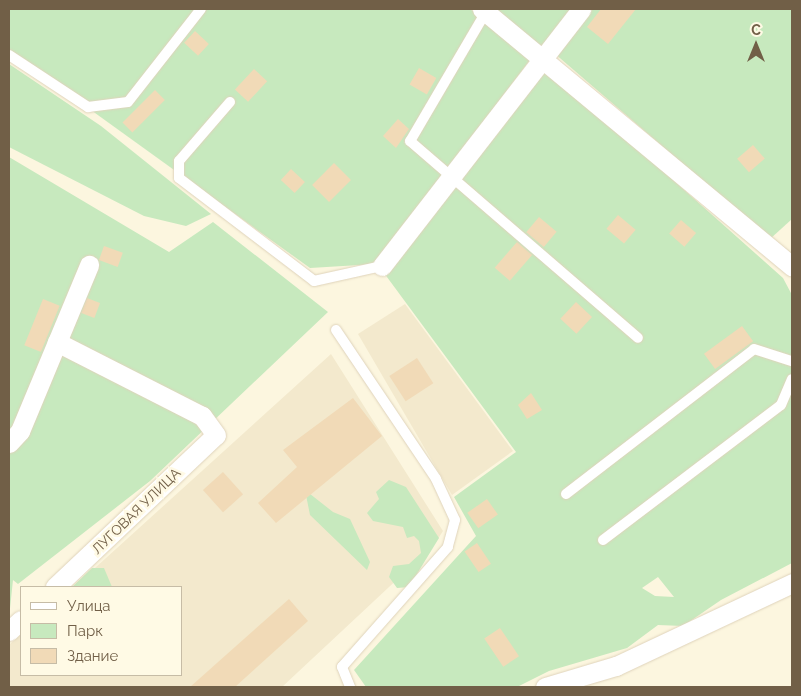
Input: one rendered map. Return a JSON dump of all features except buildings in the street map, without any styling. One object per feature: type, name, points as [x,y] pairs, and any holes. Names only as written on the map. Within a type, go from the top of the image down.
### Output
[{"type":"street","points":[[382,266],[581,9]]},
{"type":"street","points":[[485,10],[543,56],[792,266]]},
{"type":"street","points":[[9,443],[20,431],[89,265]]},
{"type":"street","name":"ЛУГОВАЯ УЛИЦА","points":[[56,586],[216,434],[202,416],[57,342]]},
{"type":"street","points":[[545,687],[616,666],[792,583]]},
{"type":"street","points":[[9,631],[20,621]]},
{"type":"lane","points":[[9,55],[88,107],[128,102],[201,9]]},
{"type":"lane","points":[[485,10],[410,141],[638,338]]},
{"type":"lane","points":[[230,102],[178,162],[179,178],[314,281],[382,266]]},
{"type":"lane","points":[[336,330],[436,479],[455,520],[448,547],[342,668],[350,687]]},
{"type":"lane","points":[[566,494],[754,349],[792,361]]},
{"type":"lane","points":[[603,540],[781,405],[792,379]]},
{"type":"shaded area","points":[[405,304],[513,451],[452,495],[358,334]]},
{"type":"shaded area","points":[[331,354],[443,531],[434,545],[282,687],[9,687],[9,645],[20,635],[20,676],[182,676],[182,586],[75,586]]},
{"type":"green space","points":[[9,9],[470,9],[533,56],[376,264],[310,268],[9,51]]},
{"type":"green space","points":[[486,9],[573,9],[540,50]]},
{"type":"green space","points":[[589,9],[792,9],[792,219],[770,239],[554,53]]},
{"type":"green space","points":[[9,64],[101,126],[211,214],[186,226],[144,216],[9,147]]},
{"type":"green space","points":[[544,65],[783,278],[792,295],[792,563],[721,600],[683,626],[658,625],[627,648],[549,671],[517,687],[366,687],[354,670],[476,536],[454,497],[516,452],[384,273]],"holes":[[[658,577],[674,597],[655,596],[642,588]]]},
{"type":"green space","points":[[9,157],[169,252],[213,222],[328,312],[150,481],[18,584],[13,580],[9,618]]},
{"type":"green space","points":[[389,480],[406,487],[439,538],[409,587],[397,588],[389,577],[393,566],[409,564],[421,553],[419,541],[414,536],[407,538],[403,527],[373,521],[367,513],[379,499],[376,492]]},
{"type":"green space","points":[[305,490],[333,512],[350,519],[370,562],[367,570],[310,515]]},
{"type":"green space","points":[[92,568],[104,568],[112,586],[73,586]]}]
